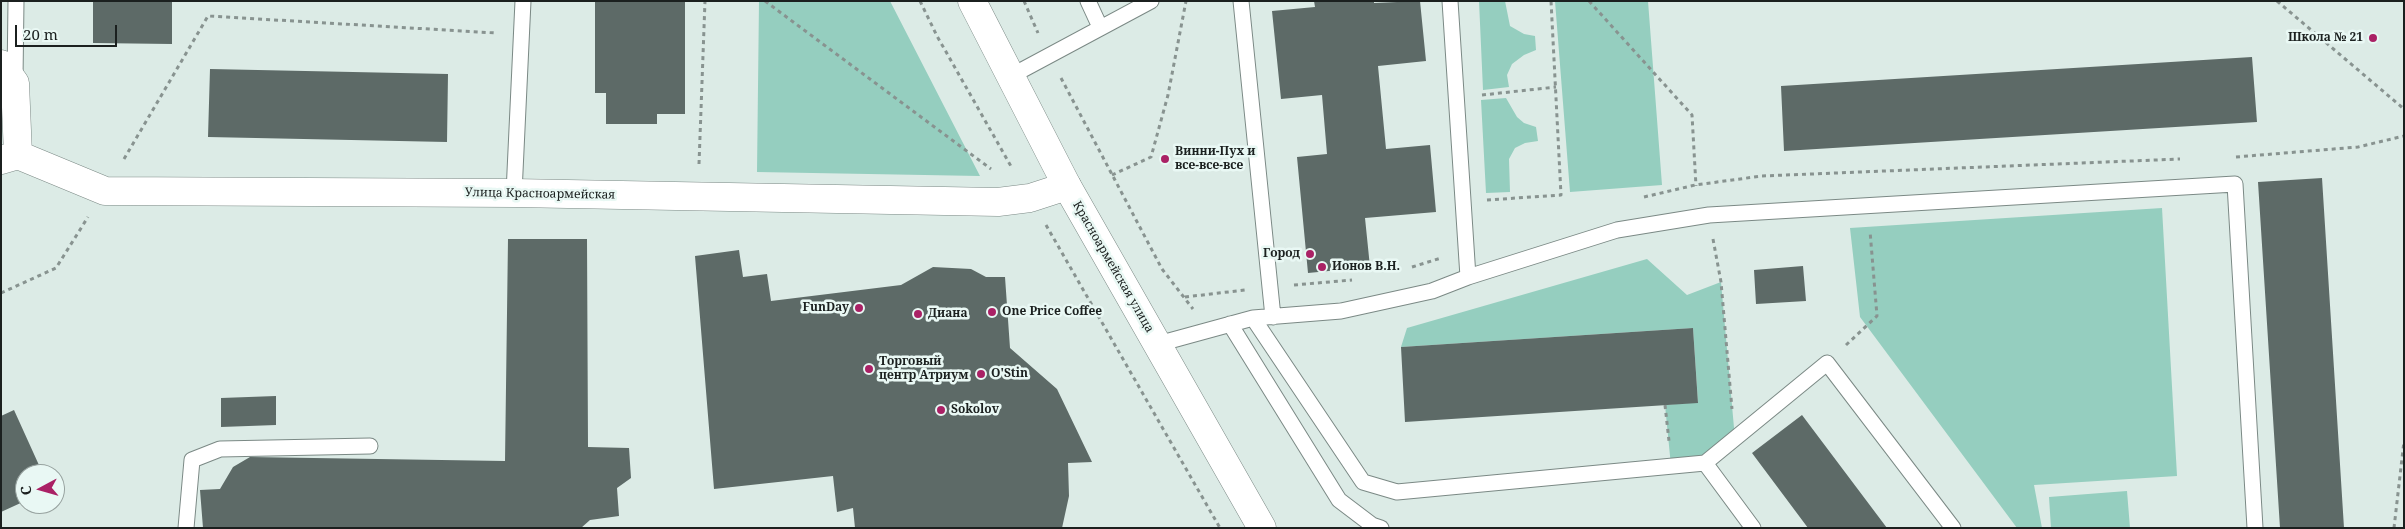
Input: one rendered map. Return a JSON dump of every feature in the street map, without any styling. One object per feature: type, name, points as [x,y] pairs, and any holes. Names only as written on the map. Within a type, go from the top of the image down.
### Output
[{"type":"street","name":"Красноармейская улица","points":[[972,1],[1067,186],[1262,528]]},
{"type":"street","name":"Улица Красноармейская","points":[[8,74],[10,158],[105,191],[514,193],[698,198],[998,202],[1030,198],[1067,186]]},
{"type":"lane","points":[[8,74],[16,1]]},
{"type":"lane","points":[[514,193],[524,1]]},
{"type":"lane","points":[[1088,1],[1100,27]]},
{"type":"lane","points":[[1011,76],[1150,1]]},
{"type":"lane","points":[[1241,1],[1273,317]]},
{"type":"lane","points":[[1450,1],[1468,277]]},
{"type":"lane","points":[[1158,344],[1253,318],[1340,311],[1432,291],[1468,277],[1617,230],[1709,215],[2235,184],[2255,528]]},
{"type":"lane","points":[[1253,318],[1363,482],[1397,492],[1704,463],[1827,363],[1953,528]]},
{"type":"lane","points":[[1230,324],[1339,500],[1372,525],[1381,528]]},
{"type":"lane","points":[[186,528],[192,460],[220,449],[370,446]]},
{"type":"lane","points":[[1704,463],[1753,528]]},
{"type":"path","points":[[698,198],[705,1]]},
{"type":"path","points":[[765,1],[1030,198]]},
{"type":"path","points":[[920,1],[937,36],[1220,528]]},
{"type":"path","points":[[1024,1],[1048,55],[1162,269],[1186,296],[1206,330]]},
{"type":"path","points":[[1112,174],[1151,157],[1168,95],[1186,1]]},
{"type":"path","points":[[1464,202],[1561,195],[1551,1]]},
{"type":"path","points":[[1589,1],[1692,115],[1695,185],[1709,215],[1721,282],[1735,439]]},
{"type":"path","points":[[2277,1],[2404,109]]},
{"type":"path","points":[[1,294],[56,268],[105,191],[208,16],[522,35]]},
{"type":"path","points":[[1456,98],[1556,87]]},
{"type":"path","points":[[2235,184],[2233,157],[2358,147],[2404,136]]},
{"type":"path","points":[[1827,363],[1877,316],[1865,172]]},
{"type":"path","points":[[1665,405],[1672,466]]},
{"type":"path","points":[[2394,528],[2404,442]]},
{"type":"green space","points":[[759,1],[890,1],[980,176],[757,172]]},
{"type":"green space","points":[[1479,1],[1505,1],[1510,26],[1524,34],[1535,36],[1536,50],[1524,55],[1512,64],[1507,75],[1509,87],[1483,90]]},
{"type":"green space","points":[[1555,1],[1648,1],[1662,185],[1570,192]]},
{"type":"green space","points":[[1506,98],[1517,117],[1524,123],[1536,127],[1538,141],[1525,143],[1515,148],[1509,159],[1510,192],[1486,193],[1481,100]]},
{"type":"green space","points":[[2162,208],[2177,476],[2034,485],[2042,528],[2017,528],[1860,317],[1850,228]]},
{"type":"green space","points":[[1647,259],[1687,295],[1721,282],[1735,439],[1705,463],[1671,466],[1665,405],[1698,402],[1693,328],[1401,347],[1407,328]]},
{"type":"green space","points":[[2127,491],[2130,528],[2051,528],[2049,497]]},
{"type":"building","points":[[93,1],[172,1],[172,44],[93,43]]},
{"type":"building","points":[[595,1],[685,1],[685,114],[657,114],[657,124],[606,124],[606,93],[595,93]]},
{"type":"building","points":[[1314,1],[1374,1],[1374,3],[1420,1],[1426,61],[1378,66],[1386,149],[1430,145],[1436,212],[1365,218],[1370,267],[1308,273],[1297,157],[1327,154],[1322,95],[1281,99],[1272,11],[1315,7]]},
{"type":"building","points":[[2252,57],[2257,122],[1784,151],[1781,86]]},
{"type":"building","points":[[210,69],[448,74],[447,142],[208,137]]},
{"type":"building","points":[[2322,178],[2344,528],[2280,528],[2258,182]]},
{"type":"building","points":[[508,239],[587,239],[588,447],[629,448],[631,478],[617,488],[619,516],[590,520],[581,528],[203,528],[200,490],[220,489],[233,467],[250,457],[505,461]]},
{"type":"building","name":"Торговый центр Атриум","points":[[739,250],[743,277],[767,274],[771,301],[901,285],[933,267],[971,269],[986,277],[1005,277],[1010,348],[1057,389],[1092,462],[1068,463],[1069,496],[1062,528],[855,528],[853,508],[837,512],[833,476],[714,489],[695,256]]},
{"type":"building","points":[[1803,266],[1806,301],[1756,304],[1754,270]]},
{"type":"building","points":[[1693,328],[1698,403],[1405,422],[1401,347]]},
{"type":"building","points":[[276,396],[276,425],[221,427],[221,398]]},
{"type":"building","points":[[14,410],[38,464],[15,464],[15,506],[1,512],[1,416]]},
{"type":"building","points":[[1802,415],[1887,528],[1808,528],[1752,453]]},
{"type":"place","name":"Школа № 21","points":[[2373,38]]},
{"type":"place","name":"Винни-Пух и все-все-все","points":[[1165,159]]},
{"type":"place","name":"Город","points":[[1310,254]]},
{"type":"place","name":"Ионов В.Н.","points":[[1322,267]]},
{"type":"place","name":"FunDay","points":[[859,308]]},
{"type":"place","name":"One Price Coffee","points":[[992,312]]},
{"type":"place","name":"Диана","points":[[918,314]]},
{"type":"place","name":"Торговый центр Атриум","points":[[869,369]]},
{"type":"place","name":"O'Stin","points":[[981,374]]},
{"type":"place","name":"Sokolov","points":[[941,410]]}]
